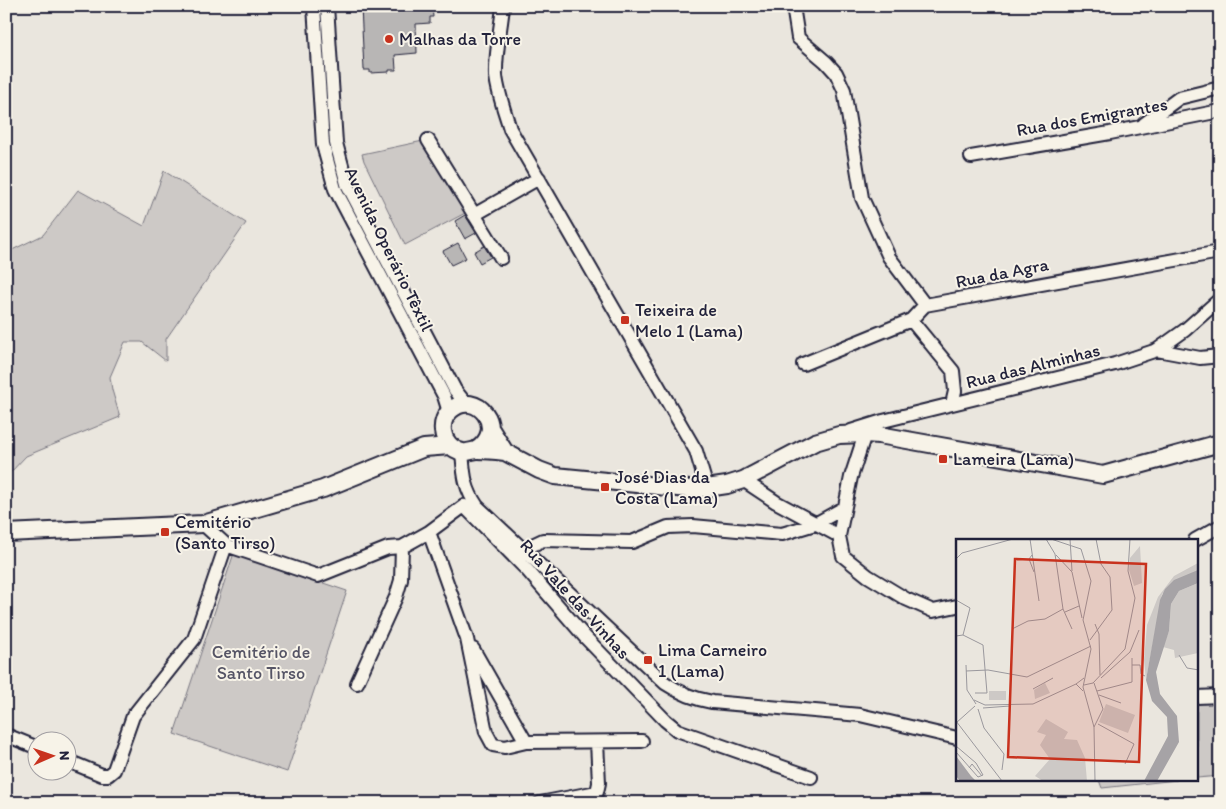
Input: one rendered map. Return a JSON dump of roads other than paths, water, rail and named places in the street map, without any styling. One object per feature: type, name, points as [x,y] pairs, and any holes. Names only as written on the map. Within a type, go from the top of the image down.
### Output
[{"type":"main road","points":[[490,428],[487,441],[463,449],[446,441],[443,423],[449,412],[454,408],[466,404],[473,405],[486,414],[490,428],[505,452]]},
{"type":"main road","points":[[6,533],[203,524],[323,489],[424,448],[443,429]]},
{"type":"main road","points":[[424,448],[505,452],[538,470],[555,476],[688,489],[726,485],[743,480],[815,442],[839,435],[865,434],[1103,475],[1220,443]]},
{"type":"street","name":"Avenida Operário Têxtil","points":[[314,6],[323,145],[335,189],[444,396],[449,412]]},
{"type":"street","name":"Avenida Operário Têxtil","points":[[327,6],[336,143],[347,184],[455,390],[466,404]]},
{"type":"street","points":[[503,6],[496,64],[499,96],[510,129],[696,451],[707,488]]},
{"type":"street","points":[[793,6],[798,38],[836,73],[844,90],[854,161],[862,198],[889,257],[925,305],[912,320],[803,364]]},
{"type":"street","points":[[1140,127],[1179,98],[1220,88]]},
{"type":"street","name":"Rua dos Emigrantes","points":[[971,157],[1220,111]]},
{"type":"street","points":[[428,140],[501,258]]},
{"type":"street","points":[[474,215],[539,178]]},
{"type":"street","name":"Rua da Agra","points":[[925,305],[1220,252]]},
{"type":"street","name":"Rua das Alminhas","points":[[839,435],[883,421],[1115,364],[1157,350],[1185,330],[1220,299]]},
{"type":"street","points":[[912,320],[952,371],[955,391],[952,404]]},
{"type":"street","points":[[1157,350],[1200,358],[1220,356]]},
{"type":"street","points":[[865,434],[844,508],[839,536],[843,556],[868,576],[933,611],[956,606]]},
{"type":"street","points":[[463,449],[464,480],[470,497],[477,506],[665,684],[696,699],[712,702],[860,715],[956,738]]},
{"type":"street","points":[[743,480],[776,502],[839,536]]},
{"type":"street","name":"Rua Vale das Vinhas","points":[[428,532],[464,506],[528,571],[591,644],[677,730],[811,777]]},
{"type":"street","points":[[524,549],[543,540],[632,542],[668,526],[694,526],[782,534],[815,524],[844,508]]},
{"type":"street","points":[[203,524],[226,546],[318,576],[388,548],[402,547],[428,532],[467,639],[486,732],[493,745],[504,747],[526,742],[642,741]]},
{"type":"street","points":[[1197,539],[1220,526]]},
{"type":"street","points":[[78,765],[102,776],[108,775],[114,770],[133,716],[194,639],[226,546]]},
{"type":"street","points":[[357,683],[396,597],[401,580],[402,547]]},
{"type":"street","points":[[467,639],[526,742]]},
{"type":"street","points":[[1198,697],[1220,696]]},
{"type":"street","points":[[6,735],[28,744]]},
{"type":"street","points":[[540,803],[597,792],[599,783],[597,742]]},
{"type":"place","name":"Malhas da Torre","points":[[389,39]]},
{"type":"place","name":"Teixeira de Melo 1 (Lama)","points":[[625,320]]},
{"type":"place","name":"Lameira (Lama)","points":[[943,459]]},
{"type":"place","name":"José Dias da Costa (Lama)","points":[[605,487]]},
{"type":"place","name":"Cemitério (Santo Tirso)","points":[[165,532]]},
{"type":"place","name":"Lima Carneiro 1 (Lama)","points":[[648,660]]},
{"type":"park label","name":"Cemitério de Santo Tirso","points":[[261,662]]}]
